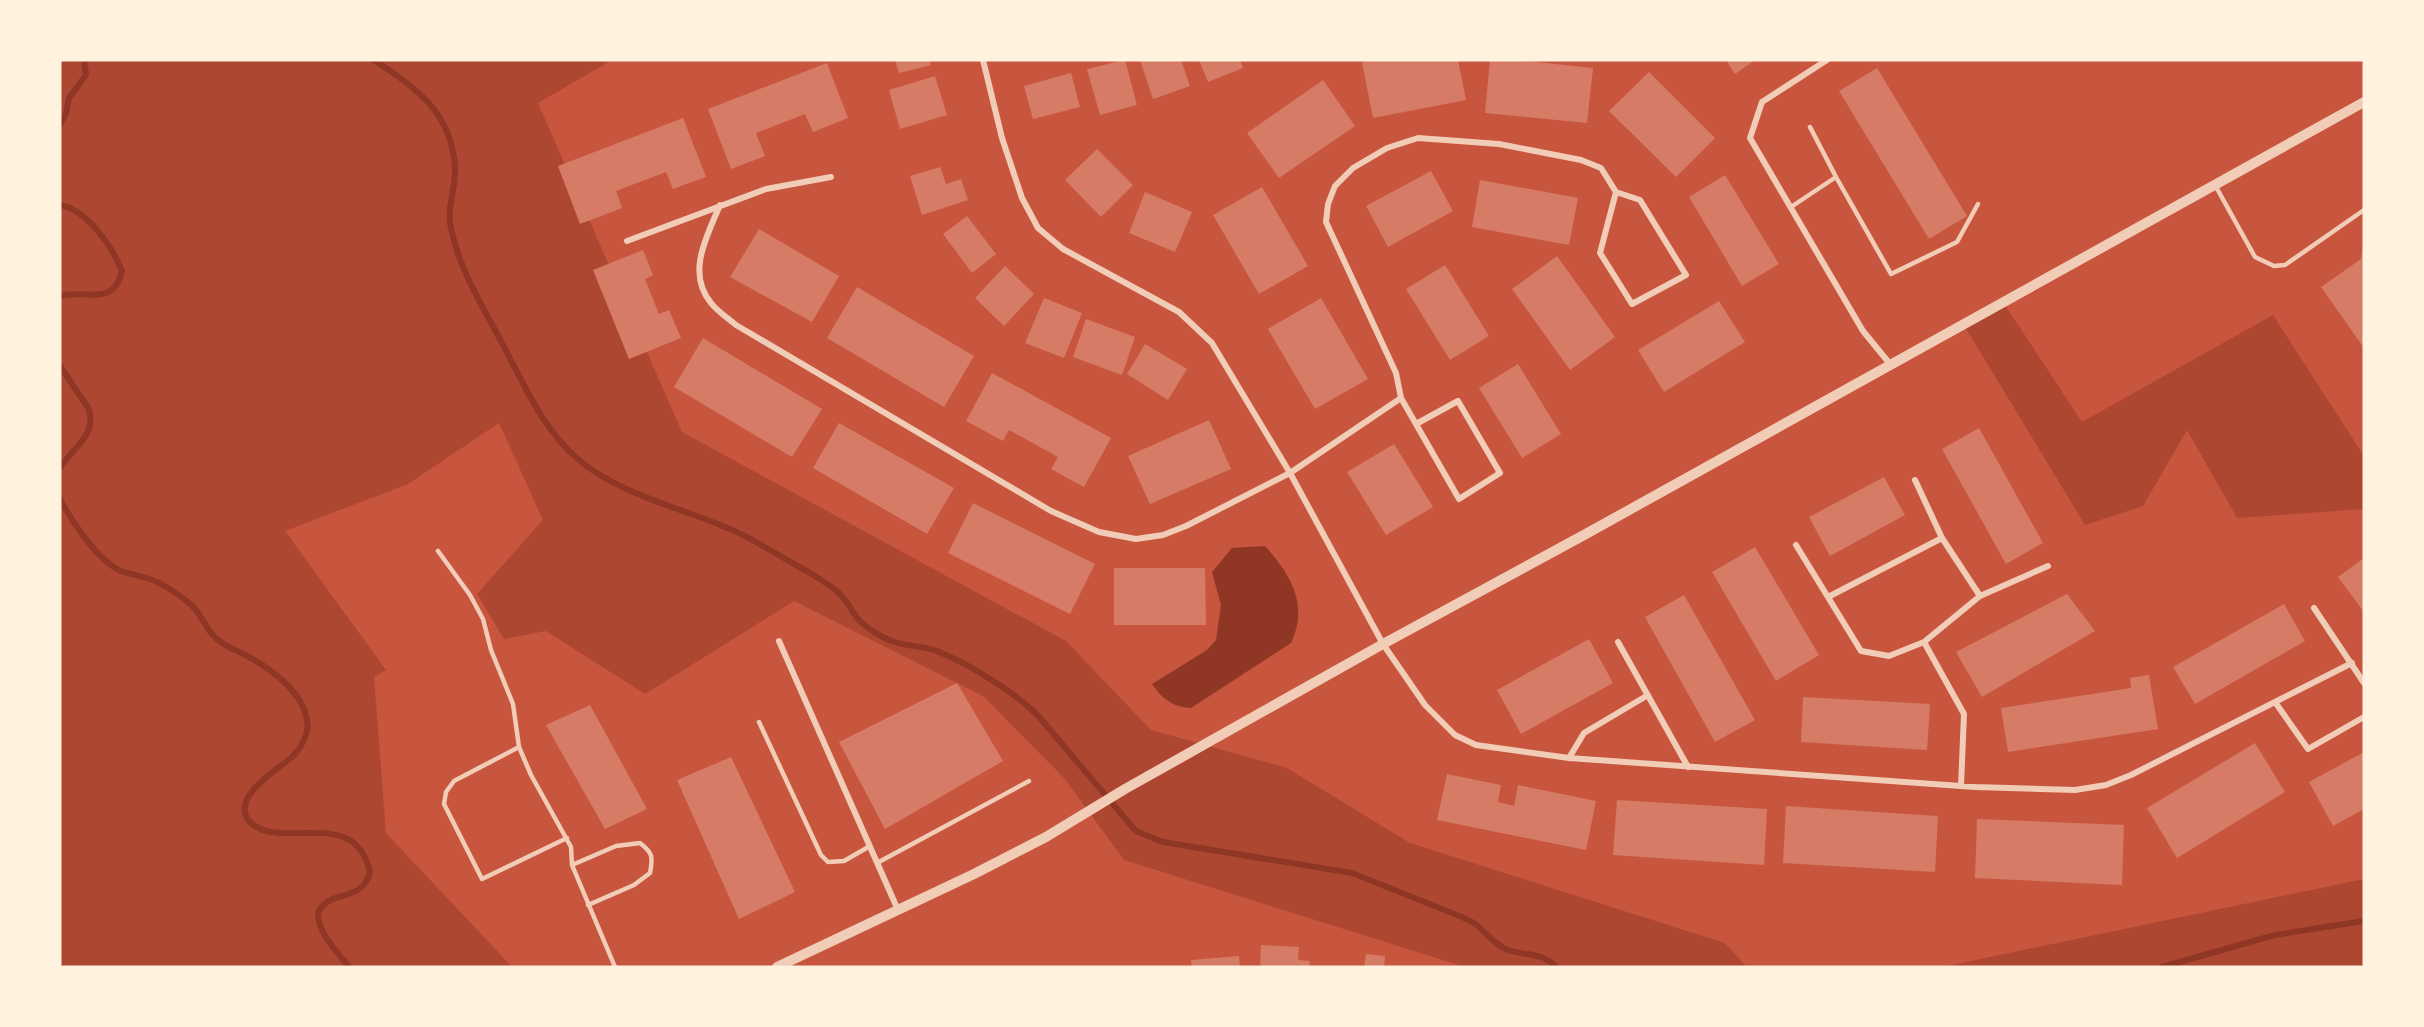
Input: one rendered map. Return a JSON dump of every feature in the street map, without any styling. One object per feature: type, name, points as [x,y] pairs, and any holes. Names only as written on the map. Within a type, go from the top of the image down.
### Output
[{"type":"street","points":[[983,60],[1002,138],[1022,198],[1038,228],[1063,249],[1179,312],[1212,343],[1290,473],[1383,644],[1425,705],[1455,735],[1476,745],[1569,758],[1961,786],[2075,790],[2106,784],[2131,775],[2352,663]]},
{"type":"street","points":[[1827,60],[1762,102],[1750,138],[1863,332],[1890,364]]},
{"type":"street","points":[[781,966],[974,874],[1075,821],[1125,789],[1383,644],[2364,102]]},
{"type":"street","points":[[1416,424],[1458,401],[1500,473],[1459,500],[1401,398],[1396,373],[1326,222],[1328,204],[1335,186],[1353,168],[1387,148],[1418,138],[1499,144],[1581,160],[1601,168],[1616,192],[1640,200],[1686,275],[1632,304],[1600,253],[1616,192]]},
{"type":"street","points":[[627,240],[766,189],[831,177]]},
{"type":"street","points":[[720,206],[700,251],[699,281],[711,303],[736,325],[1050,511],[1099,532],[1136,539],[1163,535],[1186,526],[1290,473],[1401,398]]},
{"type":"street","points":[[1916,480],[1942,538],[1980,596]]},
{"type":"street","points":[[1828,597],[1942,538]]},
{"type":"street","points":[[1796,545],[1861,651],[1889,656],[1924,642],[1980,596],[2048,566]]},
{"type":"street","points":[[2314,608],[2364,683]]},
{"type":"street","points":[[778,641],[898,910]]},
{"type":"street","points":[[1618,642],[1689,767]]},
{"type":"street","points":[[1924,642],[1964,714],[1961,786]]},
{"type":"street","points":[[1569,758],[1578,739],[1584,733],[1648,695]]},
{"type":"street","points":[[2275,702],[2308,748],[2364,717]]},
{"type":"lane","points":[[1810,128],[1891,274],[1957,242],[1978,204]]},
{"type":"lane","points":[[1791,207],[1836,177]]},
{"type":"lane","points":[[2215,184],[2255,257],[2274,266],[2285,266],[2364,210]]},
{"type":"lane","points":[[438,551],[470,595],[483,619],[491,650],[513,704],[519,747],[531,774],[571,847],[572,865],[615,967]]},
{"type":"lane","points":[[759,722],[822,855],[828,862],[844,861],[870,846]]},
{"type":"lane","points":[[519,747],[454,781],[446,792],[444,804],[482,879],[567,838]]},
{"type":"lane","points":[[877,863],[1029,781]]},
{"type":"lane","points":[[572,865],[616,846],[640,843],[651,851],[653,857],[650,873],[634,885],[588,905]]},
{"type":"shaded area","points":[[60,60],[612,60],[538,103],[682,432],[1066,641],[1151,730],[1287,768],[1410,843],[1725,943],[1747,967],[1465,967],[1124,860],[1064,778],[983,696],[794,601],[645,694],[546,631],[504,639],[477,594],[543,520],[499,423],[408,484],[285,531],[386,670],[374,677],[386,833],[512,967],[60,967]]},
{"type":"shaded area","points":[[2001,299],[2082,422],[2273,315],[2364,456],[2364,509],[2237,518],[2187,430],[2143,506],[2085,525],[1962,322]]},
{"type":"shaded area","points":[[1265,546],[1283,568],[1295,591],[1298,616],[1291,643],[1191,708],[1168,701],[1152,684],[1207,650],[1216,640],[1221,605],[1212,572],[1232,548]]},
{"type":"shaded area","points":[[2364,879],[2364,967],[1942,967]]},
{"type":"building","points":[[895,60],[929,60],[931,65],[899,73]]},
{"type":"building","points":[[1125,60],[1137,105],[1100,115],[1087,69]]},
{"type":"building","points":[[1140,60],[1181,60],[1190,86],[1153,99]]},
{"type":"building","points":[[1199,60],[1240,60],[1243,68],[1208,82]]},
{"type":"building","points":[[1458,60],[1466,100],[1373,118],[1362,62]]},
{"type":"building","points":[[1490,60],[1518,60],[1593,68],[1587,123],[1485,113]]},
{"type":"building","points":[[1726,60],[1755,60],[1735,74]]},
{"type":"building","points":[[827,63],[848,118],[813,132],[805,114],[756,133],[765,156],[731,169],[708,109]]},
{"type":"building","points":[[1877,68],[1967,216],[1929,239],[1839,91]]},
{"type":"building","points":[[1649,72],[1715,138],[1676,177],[1609,111]]},
{"type":"building","points":[[1071,73],[1080,107],[1033,119],[1024,86]]},
{"type":"building","points":[[935,76],[947,115],[900,129],[889,90]]},
{"type":"building","points":[[1323,80],[1355,126],[1279,178],[1247,133]]},
{"type":"building","points":[[683,118],[706,177],[673,189],[666,172],[616,191],[622,208],[580,224],[558,166]]},
{"type":"building","points":[[1097,149],[1133,185],[1101,217],[1065,180]]},
{"type":"building","points":[[940,167],[946,184],[961,179],[968,200],[922,215],[910,176]]},
{"type":"building","points":[[1431,171],[1453,211],[1388,247],[1366,206]]},
{"type":"building","points":[[1725,175],[1779,264],[1742,286],[1689,197]]},
{"type":"building","points":[[1480,180],[1578,198],[1569,245],[1472,227]]},
{"type":"building","points":[[1262,187],[1308,266],[1259,294],[1213,215]]},
{"type":"building","points":[[1145,192],[1192,212],[1175,252],[1129,233]]},
{"type":"building","points":[[967,216],[996,254],[972,273],[943,234]]},
{"type":"building","points":[[759,229],[839,276],[812,322],[730,277]]},
{"type":"building","points":[[2363,247],[2364,348],[2321,287],[2361,259]]},
{"type":"building","points":[[643,250],[653,275],[645,279],[659,314],[669,310],[681,338],[629,359],[593,270]]},
{"type":"building","points":[[1557,256],[1615,337],[1570,370],[1512,289]]},
{"type":"building","points":[[1445,265],[1489,336],[1450,360],[1406,289]]},
{"type":"building","points":[[1005,266],[1034,294],[1004,326],[975,298]]},
{"type":"building","points":[[857,287],[974,356],[944,407],[827,338]]},
{"type":"building","points":[[1044,298],[1082,313],[1064,358],[1025,343]]},
{"type":"building","points":[[1321,298],[1368,379],[1315,409],[1268,329]]},
{"type":"building","points":[[1719,301],[1745,342],[1664,392],[1638,350]]},
{"type":"building","points":[[1086,319],[1135,337],[1122,375],[1073,357]]},
{"type":"building","points":[[703,338],[822,409],[792,457],[674,387]]},
{"type":"building","points":[[1145,344],[1187,369],[1168,400],[1127,374]]},
{"type":"building","points":[[1518,364],[1561,434],[1522,458],[1479,388]]},
{"type":"building","points":[[992,373],[1111,438],[1084,487],[1051,469],[1058,457],[1009,430],[1003,441],[966,421]]},
{"type":"building","points":[[1209,420],[1231,469],[1150,504],[1128,456]]},
{"type":"building","points":[[839,423],[954,488],[927,534],[813,468]]},
{"type":"building","points":[[1979,428],[2043,543],[2006,564],[1942,449]]},
{"type":"building","points":[[1394,444],[1433,507],[1386,535],[1347,472]]},
{"type":"building","points":[[1884,477],[1905,515],[1830,556],[1809,517]]},
{"type":"building","points":[[973,503],[1095,564],[1070,614],[948,553]]},
{"type":"building","points":[[1755,547],[1819,655],[1776,681],[1712,572]]},
{"type":"building","points":[[2364,558],[2364,612],[2338,577]]},
{"type":"building","points":[[1114,568],[1205,568],[1206,625],[1114,625]]},
{"type":"building","points":[[2067,594],[2095,631],[1982,697],[1956,652]]},
{"type":"building","points":[[1684,595],[1755,720],[1715,742],[1645,617]]},
{"type":"building","points":[[2284,604],[2305,641],[2195,704],[2173,667]]},
{"type":"building","points":[[1589,639],[1613,683],[1521,734],[1497,690]]},
{"type":"building","points":[[2149,675],[2158,729],[2008,752],[2001,708],[2131,688],[2130,678]]},
{"type":"building","points":[[957,683],[1003,761],[885,829],[839,742]]},
{"type":"building","points":[[1803,697],[1930,704],[1927,750],[1801,742]]},
{"type":"building","points":[[590,705],[647,809],[605,829],[546,725]]},
{"type":"building","points":[[2255,743],[2285,792],[2177,858],[2147,808]]},
{"type":"building","points":[[2364,752],[2364,809],[2333,826],[2309,782]]},
{"type":"building","points":[[731,757],[795,892],[739,919],[677,780]]},
{"type":"building","points":[[1447,774],[1501,785],[1498,802],[1514,806],[1518,785],[1596,801],[1586,850],[1437,820]]},
{"type":"building","points":[[1617,800],[1767,809],[1764,865],[1613,855]]},
{"type":"building","points":[[1786,806],[1938,816],[1935,872],[1783,863]]},
{"type":"building","points":[[1977,819],[2124,825],[2122,885],[1975,878]]},
{"type":"building","points":[[1261,945],[1299,947],[1298,960],[1310,961],[1309,967],[1260,967]]},
{"type":"building","points":[[1366,954],[1385,956],[1384,967],[1364,967]]},
{"type":"building","points":[[1239,956],[1240,967],[1192,967],[1191,960]]},
{"type":"waterway","points":[[60,125],[66,113],[69,98],[86,75],[84,60]]},
{"type":"waterway","points":[[374,60],[417,92],[429,104],[447,131],[455,168],[450,221],[466,273],[535,406],[555,435],[579,460],[612,482],[740,534],[810,573],[839,593],[860,621],[881,636],[900,644],[934,650],[992,680],[1019,699],[1040,718],[1136,831],[1163,842],[1352,873],[1462,917],[1475,924],[1503,948],[1545,959],[1556,967]]},
{"type":"waterway","points":[[60,205],[80,214],[98,231],[122,271],[112,290],[105,293],[60,296]]},
{"type":"waterway","points":[[60,366],[89,409],[91,418],[87,434],[60,468]]},
{"type":"waterway","points":[[60,499],[71,519],[103,559],[121,571],[153,580],[175,593],[194,608],[216,638],[273,672],[300,701],[308,726],[303,742],[294,756],[266,777],[249,795],[245,805],[245,814],[251,823],[264,830],[281,833],[334,834],[349,840],[362,852],[370,872],[366,882],[353,892],[323,905],[318,913],[325,935],[349,967]]},
{"type":"waterway","points":[[2162,967],[2275,935],[2364,921]]}]
